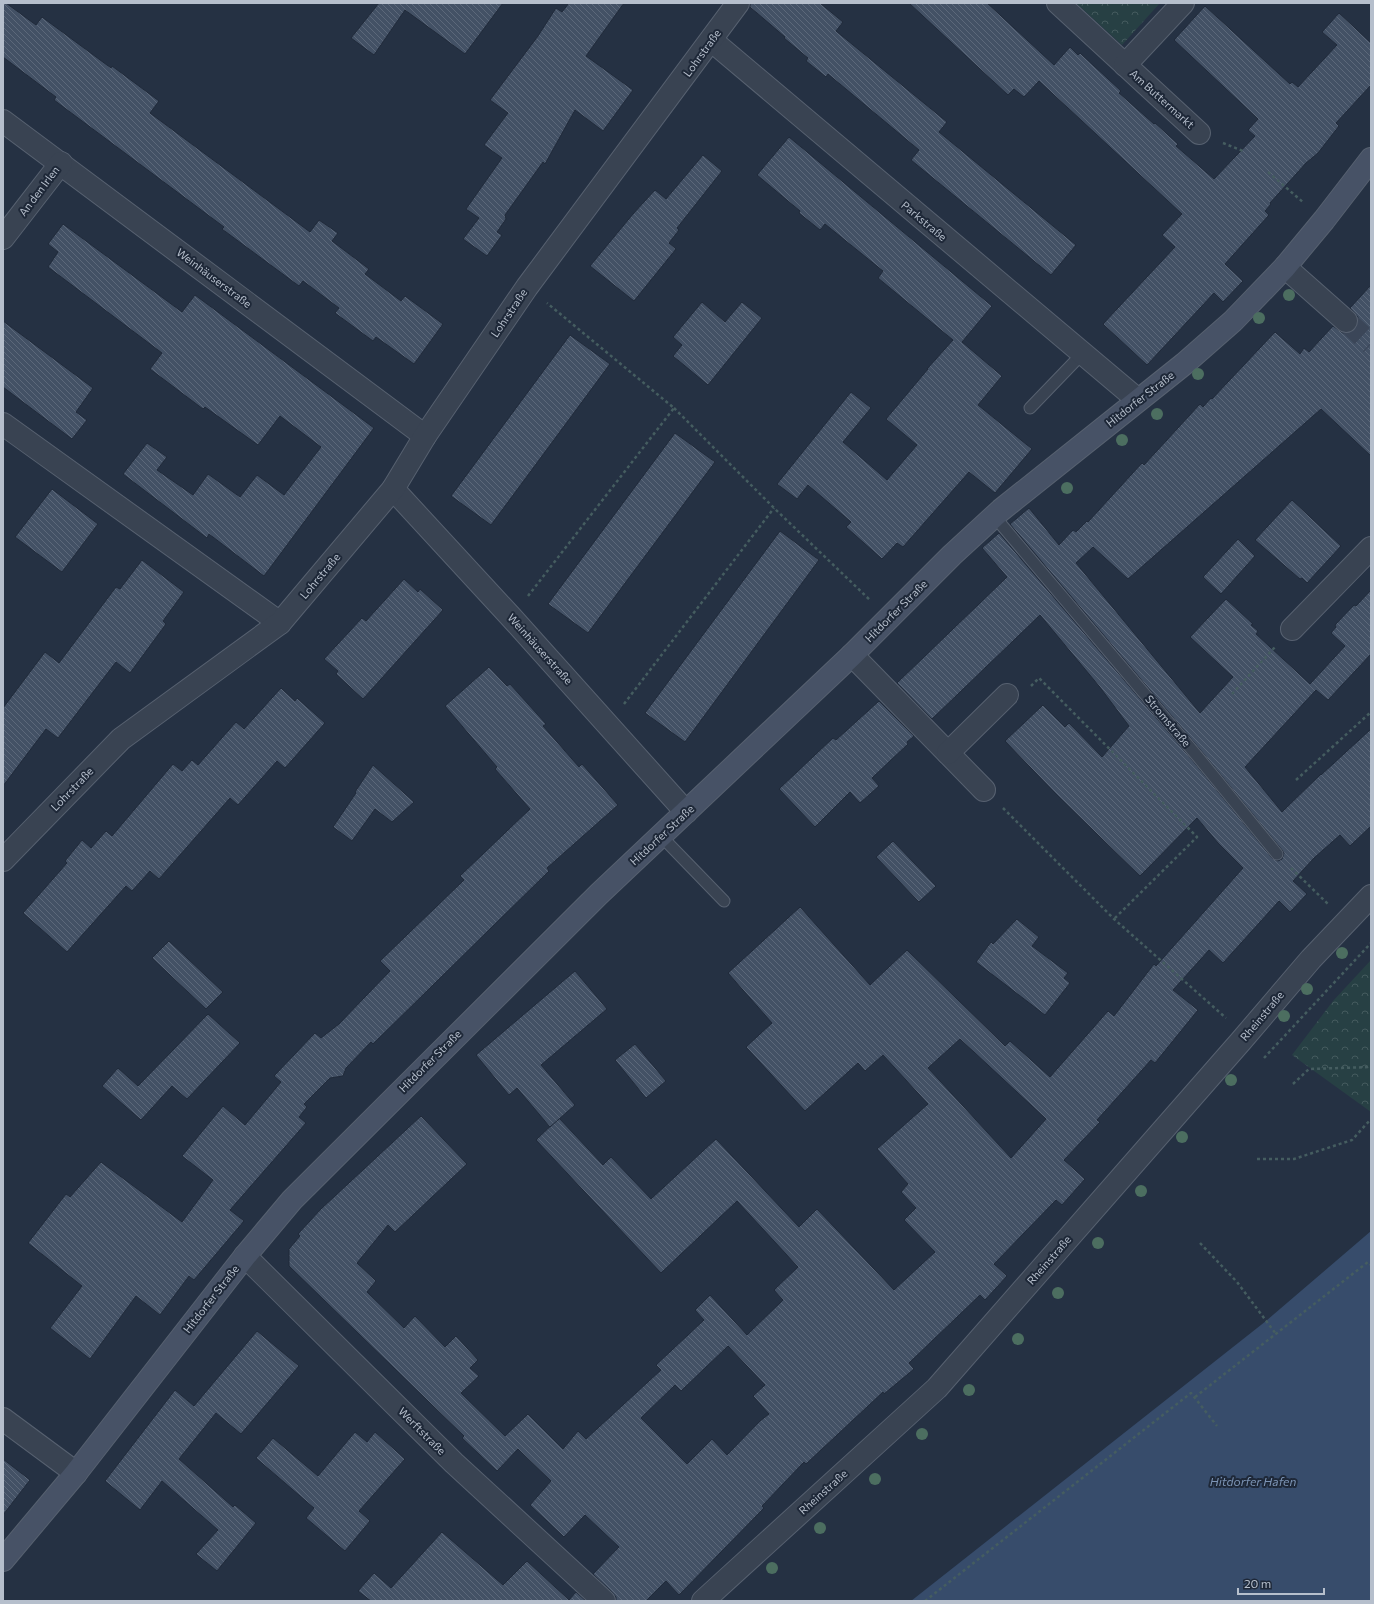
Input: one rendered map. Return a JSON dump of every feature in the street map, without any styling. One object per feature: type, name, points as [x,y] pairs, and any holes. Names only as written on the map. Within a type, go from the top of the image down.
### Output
[{"type":"street","name":"Lohrstraße","points":[[3,860],[121,740],[280,623],[393,489],[425,436],[527,287],[738,3]]},
{"type":"street","name":"Am Buttermarkt","points":[[1058,3],[1199,133]]},
{"type":"street","name":"Am Buttermarkt","points":[[1125,65],[1182,3]]},
{"type":"street","name":"Parkstraße","points":[[711,40],[1138,400]]},
{"type":"street","name":"Weinhäuserstraße","points":[[3,121],[425,436]]},
{"type":"street","name":"Hitdorfer Straße","points":[[3,1560],[76,1473],[245,1256],[292,1200],[599,894],[890,619],[952,555],[994,516],[1184,364],[1233,321],[1285,267],[1324,220],[1371,159]]},
{"type":"street","name":"An den Irlen","points":[[3,238],[61,163]]},
{"type":"street","points":[[1285,267],[1346,321]]},
{"type":"street","points":[[3,424],[280,623]]},
{"type":"street","name":"Weinhäuserstraße","points":[[393,489],[512,617],[686,812]]},
{"type":"street","points":[[1292,630],[1371,548]]},
{"type":"street","points":[[852,655],[984,790]]},
{"type":"street","points":[[948,753],[1006,695]]},
{"type":"street","name":"Rheinstraße","points":[[703,1601],[937,1388],[1246,1036],[1310,959],[1371,896]]},
{"type":"street","name":"Werftstraße","points":[[245,1256],[454,1463],[604,1601]]},
{"type":"street","points":[[3,1419],[76,1473]]},
{"type":"lane","points":[[1030,408],[1082,354]]},
{"type":"lane","name":"Stromstraße","points":[[994,516],[1198,757],[1277,854]]},
{"type":"lane","points":[[661,836],[724,901]]},
{"type":"path","points":[[1268,172],[1324,220]]},
{"type":"path","points":[[527,287],[674,408],[774,508],[890,619]]},
{"type":"path","points":[[512,617],[674,408]]},
{"type":"path","points":[[608,725],[774,508]]},
{"type":"path","points":[[1232,694],[1292,630]]},
{"type":"path","points":[[1006,695],[1014,703],[1039,678],[1197,838],[1114,919]]},
{"type":"path","points":[[1296,780],[1371,712]]},
{"type":"path","points":[[984,790],[1114,919],[1246,1036]]},
{"type":"path","points":[[1277,854],[1346,921]]},
{"type":"path","points":[[1264,1058],[1371,943]]},
{"type":"path","points":[[1292,1084],[1309,1069],[1371,1068]]},
{"type":"path","points":[[1257,1159],[1294,1159],[1352,1140],[1371,1119]]},
{"type":"path","points":[[1200,1243],[1237,1282],[1276,1334]]},
{"type":"path","points":[[1195,1397],[1368,1262],[1371,1266]]},
{"type":"path","points":[[925,1601],[1191,1393],[1216,1426]]},
{"type":"green space","points":[[1076,3],[1160,3],[1122,45]]},
{"type":"green space","points":[[1371,960],[1371,1112],[1292,1055],[1333,1001]]},
{"type":"water","name":"Hitdorfer Hafen","points":[[1371,1231],[1371,1601],[911,1601],[1266,1321]]},
{"type":"building","points":[[3,3],[6,3],[36,25],[42,17],[111,68],[112,66],[159,101],[150,113],[310,232],[319,220],[338,233],[332,241],[369,269],[365,274],[401,301],[405,296],[443,324],[414,364],[376,337],[373,341],[335,313],[339,308],[303,281],[299,286],[222,229],[224,227],[54,100],[56,97],[3,57]]},
{"type":"building","points":[[379,3],[503,3],[465,54],[405,10],[374,55],[351,38]]},
{"type":"building","points":[[569,3],[624,3],[586,56],[633,90],[603,131],[575,110],[545,164],[543,162],[505,215],[506,219],[497,232],[502,235],[487,256],[463,239],[479,218],[466,209],[502,158],[484,145],[508,113],[490,100],[538,36],[556,8],[562,12]]},
{"type":"building","points":[[750,3],[820,3],[843,22],[836,31],[947,122],[939,132],[1076,245],[1051,275],[911,160],[919,150],[828,74],[826,77],[806,61],[808,58],[750,7]]},
{"type":"building","points":[[909,3],[987,3],[1054,65],[1070,47],[1078,55],[1080,53],[1121,91],[1119,93],[1154,124],[1155,123],[1178,144],[1176,146],[1214,179],[1255,136],[1248,130],[1258,119],[1174,40],[1205,6],[1290,84],[1292,82],[1298,87],[1337,45],[1322,32],[1339,13],[1371,43],[1371,85],[1336,123],[1339,126],[1318,153],[1306,163],[1270,203],[1271,204],[1265,211],[1269,215],[1225,264],[1243,281],[1223,302],[1214,293],[1147,365],[1103,324],[1175,247],[1162,235],[1182,214],[1039,81],[1024,97],[1014,89],[1008,95]]},
{"type":"building","points":[[789,137],[992,306],[962,342],[1002,376],[978,405],[1032,449],[995,493],[969,472],[903,547],[897,543],[882,559],[846,527],[851,522],[808,485],[797,499],[777,484],[851,392],[871,408],[843,442],[887,480],[917,445],[886,419],[953,340],[878,278],[883,271],[825,224],[820,230],[757,175]]},
{"type":"building","points":[[703,155],[722,171],[677,228],[679,230],[669,243],[676,249],[634,301],[590,266],[655,190],[666,199]]},
{"type":"building","points":[[63,224],[182,312],[195,295],[374,428],[264,576],[209,534],[207,538],[123,474],[147,443],[167,457],[157,470],[193,495],[208,474],[240,497],[257,475],[284,495],[321,447],[280,416],[258,445],[205,407],[203,409],[150,369],[162,353],[48,267],[58,252],[48,244]]},
{"type":"building","points":[[1371,285],[1371,456],[1321,409],[1128,579],[1093,547],[1076,563],[1200,713],[1233,677],[1190,637],[1226,599],[1253,624],[1251,625],[1258,631],[1256,634],[1310,684],[1345,646],[1331,633],[1336,627],[1335,625],[1371,590],[1371,654],[1328,700],[1316,690],[1245,767],[1282,812],[1371,729],[1371,826],[1350,846],[1340,835],[1314,858],[1293,881],[1307,894],[1290,912],[1279,901],[1223,963],[1209,950],[1173,990],[1198,1010],[1155,1063],[1151,1060],[1097,1120],[1100,1122],[1064,1160],[1085,1179],[1062,1205],[1056,1200],[994,1264],[1007,1276],[985,1300],[980,1295],[909,1363],[914,1369],[884,1394],[883,1392],[806,1464],[804,1462],[762,1506],[764,1508],[679,1595],[666,1581],[646,1601],[616,1601],[616,1597],[612,1592],[593,1574],[619,1547],[585,1515],[564,1537],[530,1505],[551,1481],[518,1449],[497,1471],[462,1438],[464,1436],[289,1266],[289,1249],[300,1236],[298,1234],[321,1209],[421,1116],[467,1164],[395,1232],[388,1225],[357,1263],[376,1281],[367,1292],[404,1328],[415,1316],[445,1347],[456,1336],[478,1360],[470,1368],[479,1376],[461,1393],[505,1436],[528,1414],[563,1449],[578,1431],[586,1439],[661,1370],[656,1365],[704,1320],[695,1310],[710,1295],[747,1335],[783,1300],[774,1290],[798,1267],[737,1201],[661,1273],[536,1140],[559,1118],[603,1165],[611,1157],[651,1199],[716,1139],[799,1227],[817,1209],[894,1290],[935,1252],[904,1220],[916,1208],[901,1192],[908,1184],[877,1149],[928,1104],[883,1055],[865,1071],[858,1063],[805,1111],[746,1047],[772,1023],[728,973],[800,907],[870,985],[907,950],[1005,1046],[1010,1041],[1050,1077],[1108,1011],[1114,1016],[1154,964],[1156,966],[1243,868],[1218,843],[1197,818],[1140,876],[1056,794],[1005,741],[1043,705],[1065,727],[1069,723],[1102,757],[1129,726],[1099,686],[1040,615],[932,719],[897,683],[1007,577],[982,548],[999,533],[1193,761],[1272,858],[1278,861],[1282,859],[1284,853],[1282,850],[1203,753],[1010,524],[1029,508],[1059,545],[1073,530],[1076,532],[1087,521],[1088,522],[1142,463],[1144,465],[1200,404],[1203,407],[1211,398],[1212,399],[1275,332],[1300,354],[1304,348],[1309,352],[1333,326],[1343,333],[1350,333],[1356,329],[1358,317],[1350,308]],"holes":[[[960,1039],[1046,1119],[1011,1158],[928,1068]],[[728,1346],[765,1385],[753,1396],[769,1414],[760,1421],[727,1455],[712,1439],[687,1464],[641,1418],[675,1385],[681,1391]]]},
{"type":"building","points":[[702,302],[725,322],[742,302],[762,318],[708,385],[673,356],[682,345],[673,337]]},
{"type":"building","points":[[3,321],[93,388],[76,412],[87,420],[72,439],[3,387]]},
{"type":"building","points":[[570,335],[610,364],[491,525],[451,496]]},
{"type":"building","points":[[675,433],[715,462],[588,633],[548,604]]},
{"type":"building","points":[[52,489],[98,524],[62,572],[15,537]]},
{"type":"building","points":[[1292,500],[1341,546],[1307,583],[1302,578],[1300,579],[1255,540]]},
{"type":"building","points":[[780,531],[819,560],[685,742],[645,713]]},
{"type":"building","points":[[1238,539],[1255,556],[1221,594],[1203,577]]},
{"type":"building","points":[[142,560],[184,592],[163,621],[166,624],[130,673],[116,662],[58,738],[46,729],[3,786],[3,708],[45,652],[59,663],[116,587],[120,589]]},
{"type":"building","points":[[404,579],[418,592],[420,589],[443,610],[363,699],[336,674],[338,671],[324,659],[362,618],[366,621]]},
{"type":"building","points":[[489,667],[507,686],[510,684],[546,724],[543,726],[579,767],[582,764],[618,805],[547,868],[549,871],[373,1044],[371,1042],[346,1068],[343,1076],[330,1078],[304,1104],[307,1107],[299,1117],[306,1123],[230,1210],[244,1221],[194,1280],[189,1276],[160,1315],[136,1296],[90,1359],[50,1328],[82,1286],[28,1243],[66,1194],[70,1197],[101,1162],[182,1222],[213,1180],[182,1156],[223,1106],[245,1125],[281,1082],[274,1076],[315,1033],[321,1038],[339,1024],[390,971],[380,961],[464,880],[460,876],[530,809],[495,769],[497,767],[445,706]]},
{"type":"building","points":[[281,688],[295,701],[297,698],[325,723],[285,768],[277,761],[238,805],[230,798],[159,879],[150,871],[132,891],[126,886],[67,952],[23,913],[67,863],[65,861],[82,840],[91,848],[106,831],[112,836],[173,764],[182,771],[192,760],[198,765],[236,722],[244,729]]},
{"type":"building","points":[[879,701],[914,736],[907,742],[908,744],[872,778],[879,786],[860,803],[850,792],[815,827],[779,789],[833,738],[836,740]]},
{"type":"building","points":[[373,765],[414,802],[392,822],[375,809],[352,841],[333,827]]},
{"type":"building","points":[[893,841],[936,886],[919,902],[876,857]]},
{"type":"building","points":[[1017,919],[1039,937],[1032,946],[1068,973],[1064,978],[1070,983],[1045,1015],[976,962],[991,942],[993,944]]},
{"type":"building","points":[[169,941],[223,992],[206,1009],[152,958]]},
{"type":"building","points":[[575,971],[607,1009],[541,1065],[575,1105],[550,1127],[517,1088],[509,1095],[476,1055]]},
{"type":"building","points":[[208,1014],[240,1043],[187,1099],[172,1086],[141,1120],[102,1086],[118,1068],[138,1086]]},
{"type":"building","points":[[635,1044],[666,1081],[646,1098],[615,1060]]},
{"type":"building","points":[[257,1331],[299,1366],[241,1434],[216,1413],[179,1459],[233,1507],[235,1505],[256,1523],[217,1571],[196,1554],[218,1530],[162,1481],[140,1510],[105,1481],[175,1390],[194,1406]]},
{"type":"building","points":[[355,1432],[367,1442],[375,1432],[405,1459],[359,1511],[370,1521],[345,1551],[306,1518],[314,1508],[256,1458],[273,1438],[318,1476]]},
{"type":"building","points":[[3,1459],[30,1480],[3,1515]]},
{"type":"building","points":[[442,1532],[503,1585],[527,1561],[569,1600],[576,1592],[586,1601],[371,1601],[358,1591],[374,1573],[391,1588]]},
{"type":"tunnel","points":[[1346,321],[1371,344]]}]
